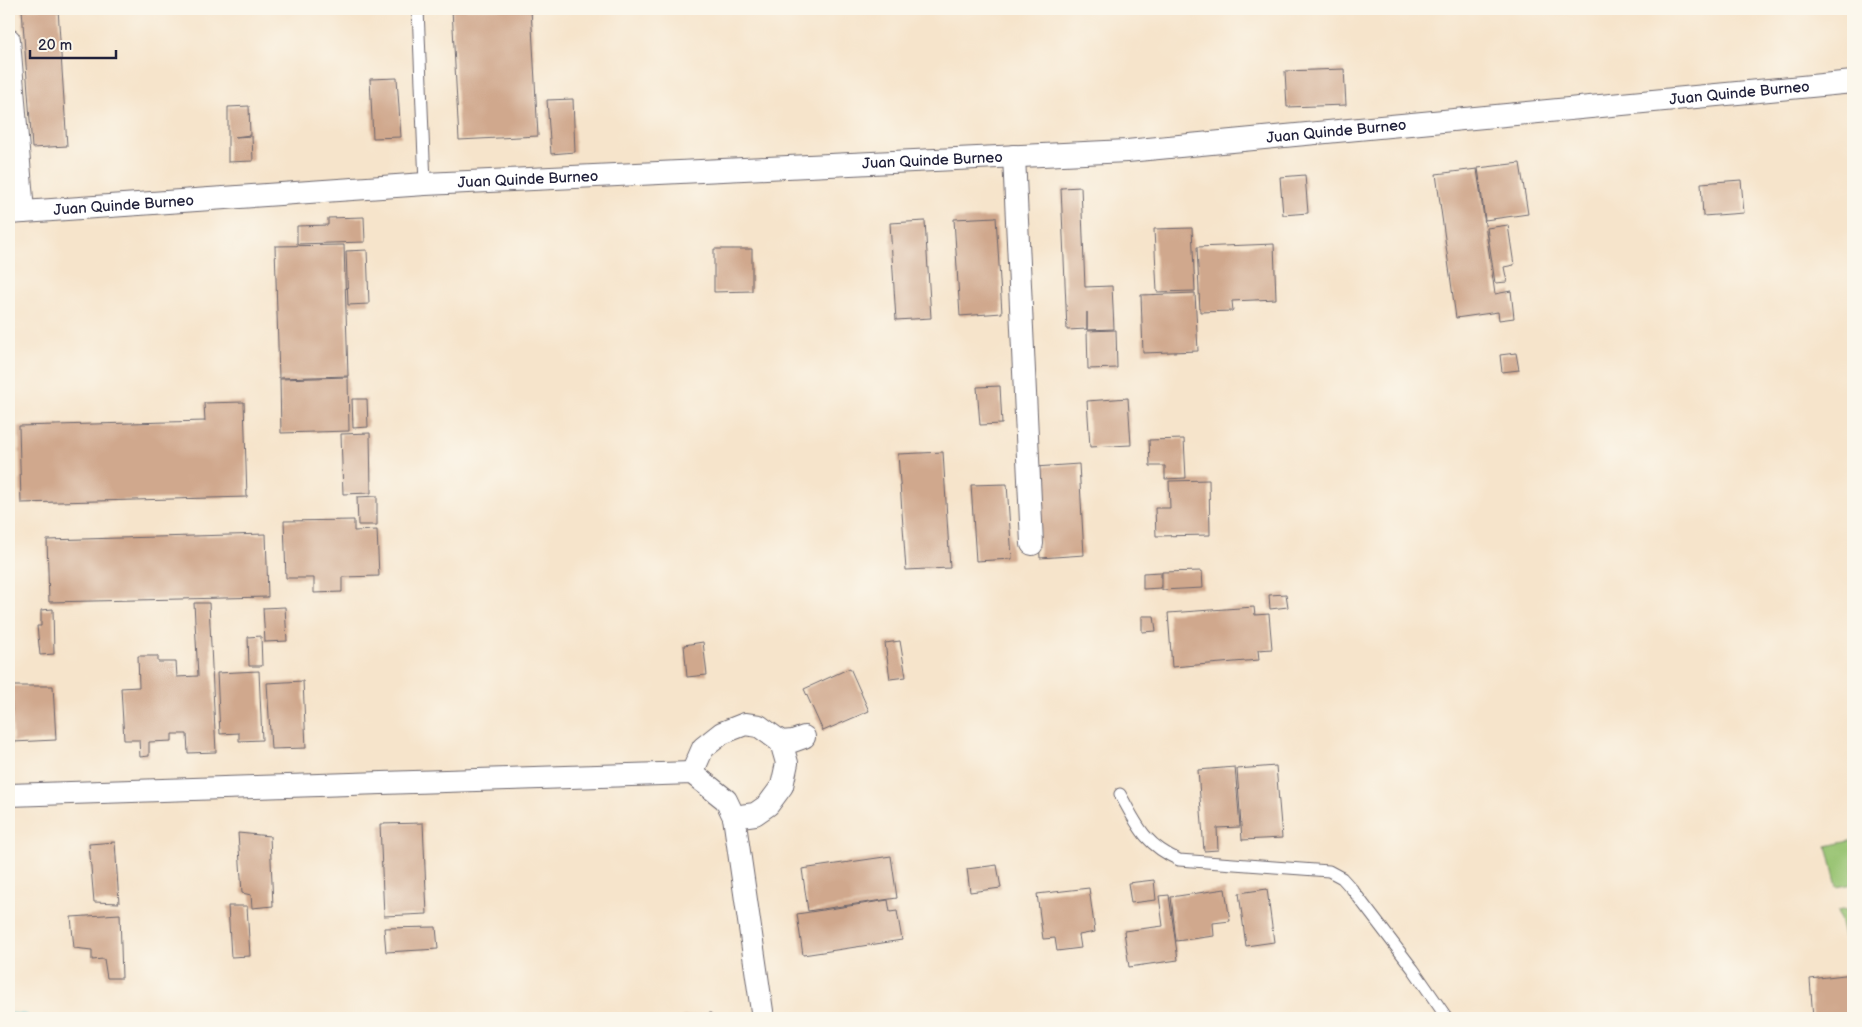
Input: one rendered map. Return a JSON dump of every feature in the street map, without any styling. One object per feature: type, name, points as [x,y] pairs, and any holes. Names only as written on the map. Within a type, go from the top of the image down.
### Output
[{"type":"street","points":[[9,40],[16,212]]},
{"type":"street","name":"Juan Quinde Burneo","points":[[16,212],[425,184],[1127,151],[1853,82]]},
{"type":"street","points":[[1014,156],[1032,544]]},
{"type":"street","points":[[692,773],[703,748],[722,733],[745,724],[759,726],[781,742],[787,763],[782,786],[768,805],[756,814],[734,817]]},
{"type":"street","points":[[781,742],[793,741],[804,737]]},
{"type":"street","points":[[9,795],[692,773],[726,800],[734,817],[763,1018]]},
{"type":"lane","points":[[418,9],[425,184]]},
{"type":"lane","points":[[1120,794],[1140,831],[1153,845],[1179,860],[1329,871],[1342,878],[1407,961],[1447,1018]]},
{"type":"green space","points":[[1853,840],[1853,884],[1837,887],[1827,846]]},
{"type":"green space","points":[[1853,908],[1853,952],[1848,953],[1838,911]]},
{"type":"building","points":[[22,9],[58,9],[67,146],[32,148]]},
{"type":"building","points":[[452,9],[531,9],[538,136],[459,140]]},
{"type":"building","points":[[1344,69],[1346,105],[1287,107],[1285,71]]},
{"type":"building","points":[[397,78],[401,137],[373,138],[370,79]]},
{"type":"building","points":[[573,99],[575,152],[551,154],[547,100]]},
{"type":"building","points":[[249,106],[250,135],[235,137],[252,136],[253,161],[228,162],[228,107]]},
{"type":"building","points":[[1520,163],[1528,214],[1485,220],[1478,168]]},
{"type":"building","points":[[1477,169],[1495,294],[1511,291],[1514,318],[1499,320],[1498,312],[1456,318],[1436,174]]},
{"type":"building","points":[[1305,175],[1308,213],[1283,215],[1280,177]]},
{"type":"building","points":[[1741,180],[1744,213],[1703,216],[1701,183]]},
{"type":"building","points":[[1081,187],[1085,287],[1112,286],[1114,329],[1067,330],[1061,188]]},
{"type":"building","points":[[364,217],[365,242],[297,244],[297,226],[328,225],[328,218]]},
{"type":"building","points":[[996,217],[1002,313],[960,316],[954,219]]},
{"type":"building","points":[[925,221],[931,318],[896,320],[890,223]]},
{"type":"building","points":[[1508,225],[1514,265],[1504,267],[1507,282],[1495,283],[1487,228]]},
{"type":"building","points":[[1192,228],[1195,291],[1157,292],[1154,229]]},
{"type":"building","points":[[1274,244],[1276,299],[1232,301],[1233,311],[1200,312],[1197,247]]},
{"type":"building","points":[[344,245],[348,376],[279,378],[275,246]]},
{"type":"building","points":[[714,249],[752,249],[752,291],[714,292]]},
{"type":"building","points":[[367,250],[369,304],[348,305],[346,251]]},
{"type":"building","points":[[1195,293],[1198,351],[1143,353],[1141,295]]},
{"type":"building","points":[[1116,330],[1117,368],[1088,369],[1087,331]]},
{"type":"building","points":[[1516,353],[1519,370],[1502,372],[1500,355]]},
{"type":"building","points":[[348,377],[349,431],[281,433],[280,379]]},
{"type":"building","points":[[1000,386],[1002,424],[980,425],[977,387]]},
{"type":"building","points":[[1128,398],[1131,445],[1090,447],[1087,401]]},
{"type":"building","points":[[352,399],[367,399],[368,427],[353,428]]},
{"type":"building","points":[[244,402],[247,497],[21,503],[19,426],[205,421],[204,403]]},
{"type":"building","points":[[370,433],[371,493],[343,494],[341,434]]},
{"type":"building","points":[[1184,439],[1186,478],[1165,479],[1165,466],[1150,466],[1149,440]]},
{"type":"building","points":[[943,452],[950,568],[906,570],[898,454]]},
{"type":"building","points":[[1079,464],[1084,555],[1040,558],[1035,467]]},
{"type":"building","points":[[1209,480],[1210,535],[1156,536],[1155,508],[1170,508],[1169,481]]},
{"type":"building","points":[[1007,484],[1012,559],[976,561],[971,485]]},
{"type":"building","points":[[377,496],[377,525],[358,525],[357,497]]},
{"type":"building","points":[[354,520],[354,531],[377,530],[379,576],[342,577],[342,592],[314,593],[314,578],[286,578],[284,521]]},
{"type":"building","points":[[266,534],[268,597],[49,602],[47,540]]},
{"type":"building","points":[[1202,571],[1203,588],[1162,590],[1162,572]]},
{"type":"building","points":[[1161,572],[1161,588],[1143,589],[1143,573]]},
{"type":"building","points":[[1286,594],[1288,607],[1270,609],[1269,595]]},
{"type":"building","points":[[194,603],[209,603],[216,752],[188,753],[187,734],[172,734],[172,741],[149,742],[149,756],[140,757],[139,740],[124,740],[121,688],[139,687],[138,656],[158,656],[158,662],[176,662],[177,677],[198,676]]},
{"type":"building","points":[[285,607],[287,641],[265,642],[263,608]]},
{"type":"building","points":[[1254,607],[1255,615],[1269,614],[1272,649],[1258,650],[1259,660],[1172,667],[1168,613]]},
{"type":"building","points":[[53,609],[54,654],[40,655],[37,626],[41,626],[41,610]]},
{"type":"building","points":[[1142,616],[1154,616],[1156,631],[1142,632]]},
{"type":"building","points":[[261,636],[262,666],[249,666],[248,637]]},
{"type":"building","points":[[900,641],[906,677],[890,679],[885,643]]},
{"type":"building","points":[[703,642],[707,675],[687,677],[684,645]]},
{"type":"building","points":[[850,668],[869,711],[823,731],[804,689]]},
{"type":"building","points":[[259,671],[262,740],[239,741],[239,733],[220,734],[217,673]]},
{"type":"building","points":[[303,681],[306,748],[271,749],[267,683]]},
{"type":"building","points":[[11,686],[53,686],[56,740],[13,742]]},
{"type":"building","points":[[1276,766],[1282,838],[1242,840],[1237,769]]},
{"type":"building","points":[[1235,767],[1240,827],[1217,828],[1218,850],[1204,851],[1198,770]]},
{"type":"building","points":[[423,823],[427,914],[384,916],[380,824]]},
{"type":"building","points":[[238,833],[270,836],[273,906],[252,908],[251,895],[242,893]]},
{"type":"building","points":[[115,842],[119,903],[94,902],[89,844]]},
{"type":"building","points":[[891,856],[897,898],[808,911],[802,869]]},
{"type":"building","points":[[997,865],[1001,888],[970,892],[967,869]]},
{"type":"building","points":[[1154,880],[1156,900],[1131,903],[1128,883]]},
{"type":"building","points":[[1089,888],[1095,932],[1079,935],[1081,948],[1057,951],[1055,938],[1043,939],[1037,894]]},
{"type":"building","points":[[1225,889],[1230,921],[1213,923],[1214,936],[1176,941],[1171,897]]},
{"type":"building","points":[[1267,889],[1274,942],[1246,946],[1239,893]]},
{"type":"building","points":[[1169,895],[1178,960],[1129,967],[1124,931],[1163,926],[1159,896]]},
{"type":"building","points":[[888,900],[890,912],[897,911],[902,940],[803,955],[797,914]]},
{"type":"building","points":[[228,906],[247,906],[250,956],[231,957]]},
{"type":"building","points":[[120,914],[122,978],[107,978],[104,959],[92,960],[92,950],[74,948],[71,917]]},
{"type":"building","points":[[436,927],[438,949],[386,952],[384,928]]},
{"type":"building","points":[[1853,974],[1853,1018],[1813,1018],[1810,979]]},
{"type":"building","points":[[711,1013],[712,1018],[682,1018],[682,1017]]},
{"type":"waterway","points":[[9,1017],[25,1018]]}]
